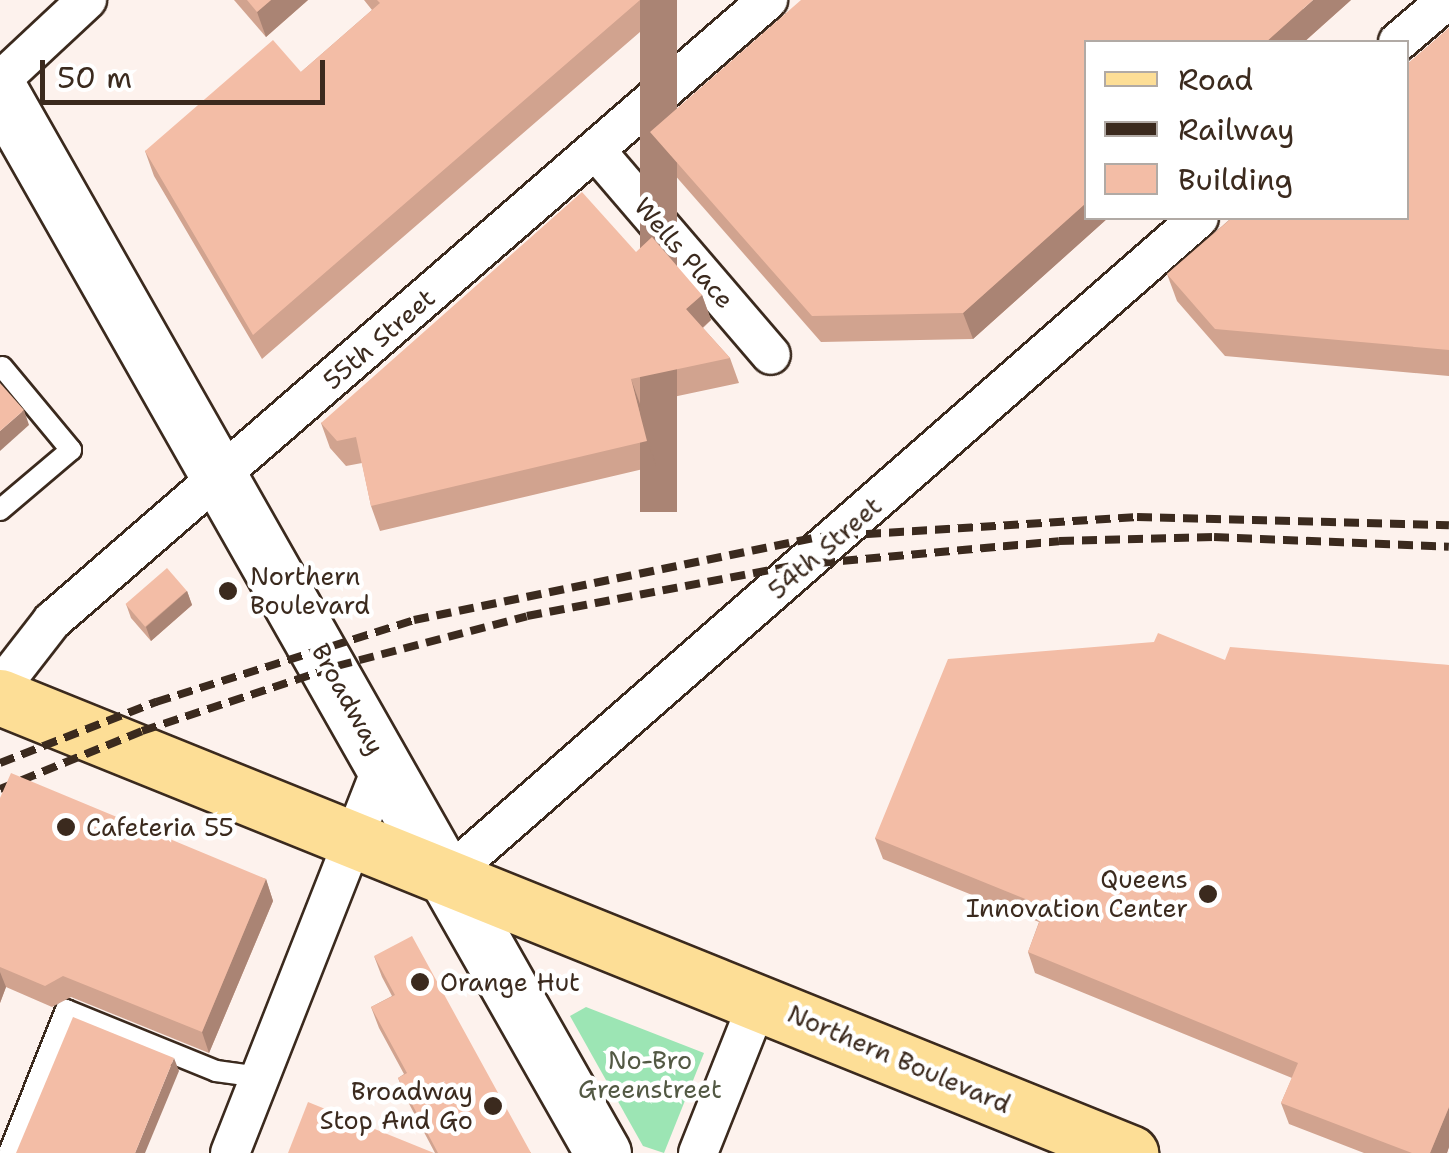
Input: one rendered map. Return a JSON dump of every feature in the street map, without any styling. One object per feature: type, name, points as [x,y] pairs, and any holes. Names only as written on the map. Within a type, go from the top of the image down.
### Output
[{"type":"main road","name":"Broadway","points":[[0,91],[221,474],[603,1153]]},
{"type":"main road","name":"Northern Boulevard","points":[[0,697],[759,1000],[1129,1153]]},
{"type":"street","points":[[0,82],[87,0]]},
{"type":"street","name":"55th Street","points":[[0,688],[36,636],[768,0]]},
{"type":"street","points":[[1400,40],[1447,0]]},
{"type":"street","name":"Wells Place","points":[[597,152],[772,355]]},
{"type":"street","name":"54th Street","points":[[447,876],[1198,220]]},
{"type":"street","points":[[230,1153],[384,764]]},
{"type":"street","points":[[698,1153],[759,1000]]},
{"type":"lane","points":[[0,510],[70,450],[1,367]]},
{"type":"lane","points":[[9,1153],[66,1010],[216,1071],[260,1076]]},
{"type":"green space","name":"No-Bro Greenstreet","points":[[586,1007],[704,1053],[664,1153],[643,1146],[570,1016]]},
{"type":"building","points":[[247,0],[271,0],[257,12]]},
{"type":"building","points":[[377,0],[640,0],[253,335],[145,151],[273,40],[301,72],[380,3]]},
{"type":"building","points":[[801,0],[1313,0],[1268,40],[1084,40],[1084,205],[963,313],[812,316],[650,132]]},
{"type":"building","points":[[1449,28],[1449,350],[1215,329],[1167,274],[1230,220],[1409,220],[1409,62]]},
{"type":"building","points":[[582,192],[636,252],[652,237],[702,295],[686,309],[730,358],[631,379],[647,441],[371,506],[356,437],[337,441],[321,423]]},
{"type":"building","points":[[0,383],[24,410],[0,431]]},
{"type":"building","points":[[167,568],[187,591],[145,627],[125,604]]},
{"type":"building","name":"Queens Innovation Center","points":[[1158,633],[1225,660],[1230,647],[1449,665],[1449,1107],[1430,1153],[1412,1153],[1281,1103],[1298,1063],[1028,952],[1045,907],[875,838],[948,659],[1154,642]]},
{"type":"building","points":[[11,773],[266,879],[202,1032],[63,976],[45,986],[0,967],[0,798]]},
{"type":"building","points":[[412,936],[531,1153],[438,1153],[398,1078],[407,1073],[371,1007],[395,995],[374,956]]},
{"type":"building","points":[[73,1017],[174,1058],[135,1153],[16,1153]]},
{"type":"building","points":[[308,1102],[434,1153],[288,1153]]},
{"type":"railway","points":[[0,763],[156,702],[414,620],[820,537],[1137,517],[1449,525]]},
{"type":"railway","points":[[0,789],[142,731],[337,666],[527,616],[797,565],[1059,541],[1214,537],[1449,547]]},
{"type":"place","name":"Northern Boulevard","points":[[228,591]]},
{"type":"place","name":"Cafeteria 55","points":[[66,827]]},
{"type":"place","name":"Queens Innovation Center","points":[[1208,894]]},
{"type":"place","name":"Orange Hut","points":[[420,982]]},
{"type":"place","name":"Broadway Stop And Go","points":[[493,1106]]}]
